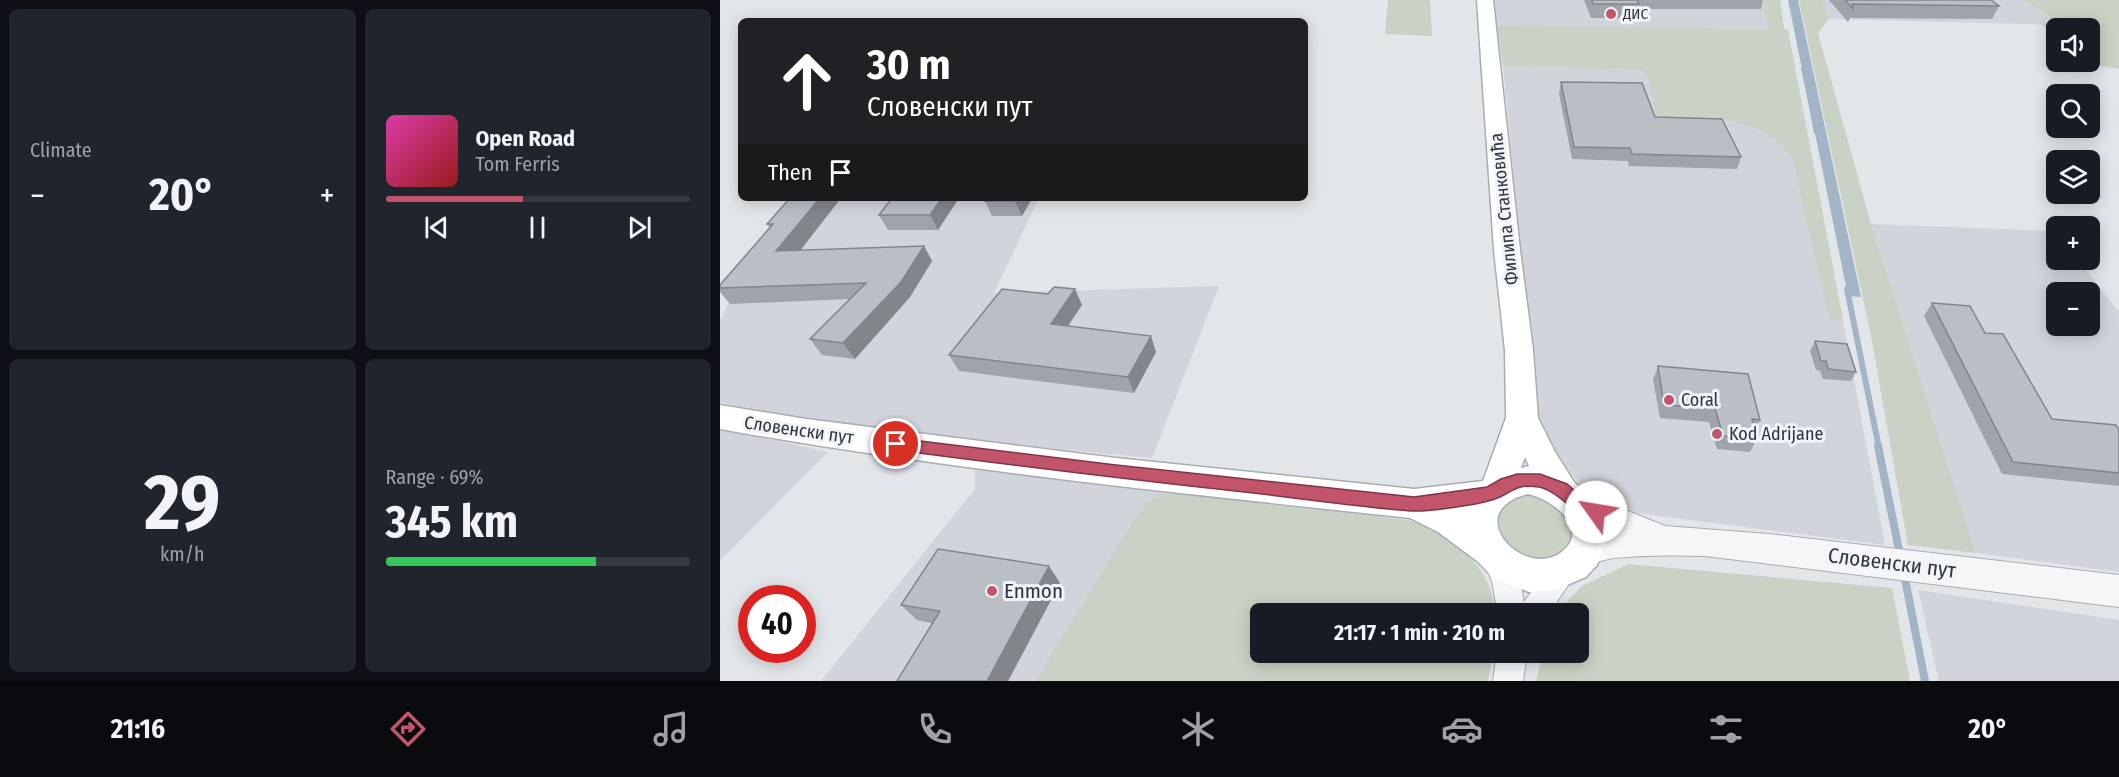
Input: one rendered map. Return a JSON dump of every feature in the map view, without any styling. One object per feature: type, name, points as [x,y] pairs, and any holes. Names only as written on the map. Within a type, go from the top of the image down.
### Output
[{"type":"main road","name":"Филипа Станковића","points":[[1485,0],[1507,250],[1519,350],[1522,418],[1494,491]]},
{"type":"main road","name":"Словенски пут","points":[[720,417],[814,434],[1116,472],[1414,504],[1494,491]]},
{"type":"main road","name":"Филипа Станковића","points":[[1522,418],[1543,460],[1570,496]]},
{"type":"main road","points":[[1540,480],[1570,496],[1588,522],[1589,532],[1574,561],[1541,575],[1529,575],[1505,566],[1482,539],[1479,520],[1484,502],[1494,491],[1507,483],[1540,480]]},
{"type":"main road","name":"Словенски пут","points":[[1414,504],[1450,521],[1492,553]]},
{"type":"street","name":"Словенски пут","points":[[1570,496],[1665,540]]},
{"type":"street","name":"Словенски пут","points":[[1574,561],[1610,544],[1665,540],[1769,548],[2119,591]]},
{"type":"street","points":[[1492,553],[1506,582],[1510,603]]},
{"type":"street","points":[[1541,603],[1574,561]]},
{"type":"street","points":[[1508,681],[1510,663]]},
{"type":"shaded area","points":[[1492,0],[1763,0],[1770,29],[1497,27]]},
{"type":"shaded area","points":[[1822,0],[2024,0],[2051,18],[2046,18],[2046,25],[1829,19]]},
{"type":"shaded area","points":[[1503,66],[1643,70],[1649,84],[1656,119],[1737,122],[1760,128],[1783,144],[1792,159],[1829,318],[1843,320],[1885,545],[1626,512],[1599,498],[1576,479],[1556,456],[1537,417]]},
{"type":"shaded area","points":[[797,201],[1038,201],[994,293],[1219,286],[1152,458],[809,425],[720,402],[720,320],[732,297]]},
{"type":"shaded area","points":[[1871,224],[2046,231],[2046,270],[2086,270],[2095,282],[2046,282],[2046,336],[2100,336],[2100,288],[2119,312],[2119,572],[1976,553]]},
{"type":"shaded area","points":[[720,428],[828,452],[720,561]]},
{"type":"shaded area","points":[[975,466],[1168,488],[1148,502],[1132,522],[1035,681],[821,681],[975,489]]},
{"type":"shaded area","points":[[1918,590],[2119,620],[2119,681],[1939,681]]},
{"type":"green space","points":[[1388,0],[1430,0],[1432,36],[1385,34]]},
{"type":"green space","points":[[1763,0],[1780,0],[1784,29],[1788,30],[1843,320],[1829,319],[1792,159],[1780,144],[1765,133],[1731,122],[1656,119],[1649,84],[1643,70],[1503,66],[1497,27],[1769,29]]},
{"type":"green space","points":[[1799,0],[1822,0],[1829,19],[1818,33],[1871,224],[1976,553],[1908,545],[1871,336]]},
{"type":"green space","points":[[2024,0],[2119,0],[2119,69],[2100,66],[2100,18],[2052,18]]},
{"type":"green space","points":[[1168,488],[1422,522],[1448,538],[1471,558],[1488,583],[1493,603],[1250,603],[1250,663],[1491,663],[1488,681],[1035,681],[1132,522],[1148,502]]},
{"type":"green space","points":[[1523,490],[1570,512],[1574,537],[1560,557],[1536,563],[1500,547],[1493,510]]},
{"type":"green space","points":[[1628,564],[1892,588],[1910,681],[1536,681],[1540,663],[1589,663],[1589,603],[1566,603],[1582,586]]},
{"type":"water","points":[[1788,0],[1798,0],[1861,297],[1848,296]]},
{"type":"building","points":[[1592,0],[1637,0],[1639,4],[1593,4]]},
{"type":"building","points":[[1845,0],[1991,0],[1999,6],[1852,4],[1853,9]]},
{"type":"building","points":[[1561,82],[1642,83],[1655,117],[1722,119],[1741,157],[1632,154],[1630,148],[1574,147]]},
{"type":"building","points":[[787,201],[818,201],[776,251],[924,246],[901,282],[843,343],[810,339],[866,283],[720,288],[720,285],[773,224],[767,224]]},
{"type":"building","points":[[890,201],[940,201],[930,215],[879,215]]},
{"type":"building","points":[[1054,287],[1075,289],[1051,324],[1151,336],[1128,377],[949,355],[1002,289],[1048,294]]},
{"type":"building","points":[[1932,303],[1970,306],[1985,333],[2003,334],[2052,419],[2116,425],[2119,430],[2119,473],[2013,462]]},
{"type":"building","points":[[1815,341],[1847,344],[1856,372],[1828,369],[1826,361],[1821,361]]},
{"type":"building","points":[[1658,366],[1748,374],[1760,420],[1752,419],[1757,439],[1723,436],[1715,408],[1664,405]]},
{"type":"building","points":[[938,549],[1049,566],[987,681],[897,681],[940,611],[901,605]]},
{"type":"waterway","points":[[1803,68],[1813,116]]},
{"type":"waterway","points":[[1813,115],[1816,132]]},
{"type":"waterway","points":[[1847,289],[1879,448]]},
{"type":"waterway","points":[[1878,446],[1900,555]]},
{"type":"waterway","points":[[1904,574],[1925,681]]},
{"type":"place","name":"ДИС","points":[[1611,14]]},
{"type":"place","name":"Coral","points":[[1669,400]]},
{"type":"place","name":"Kod Adrijane","points":[[1717,434]]},
{"type":"place","name":"Enmon","points":[[992,591]]},
{"type":"route","points":[[896,444],[1116,472],[1414,504],[1491,494],[1507,483],[1540,480],[1562,489],[1578,504],[1596,512]]}]
